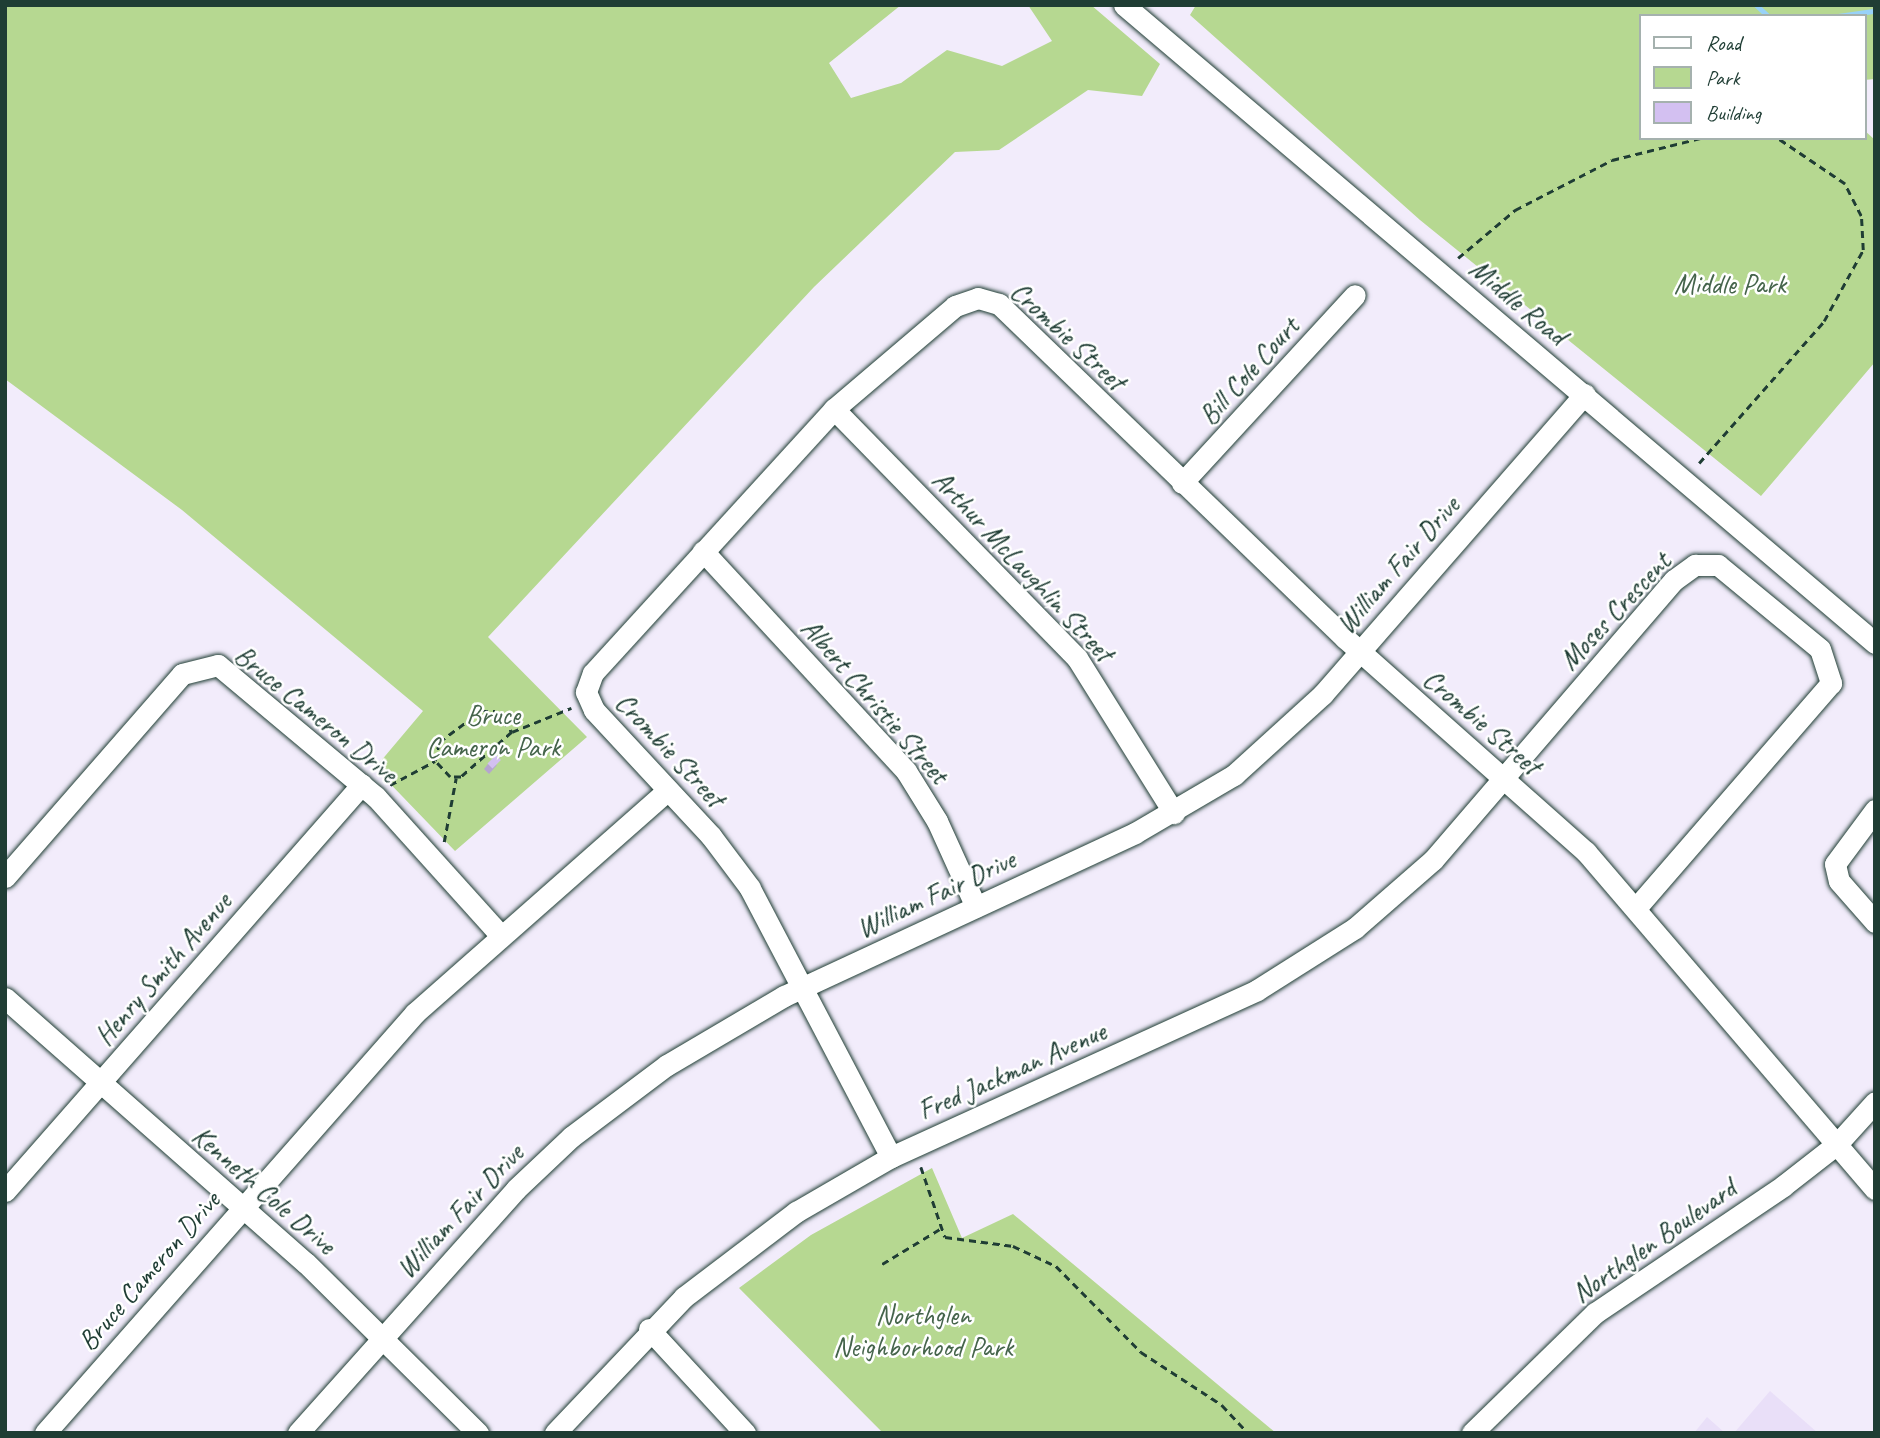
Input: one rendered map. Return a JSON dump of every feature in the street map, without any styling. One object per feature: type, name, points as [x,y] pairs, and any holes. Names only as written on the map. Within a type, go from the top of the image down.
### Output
[{"type":"street","name":"Middle Road","points":[[1125,5],[1875,643]]},
{"type":"street","name":"Bill Cole Court","points":[[1182,483],[1355,295]]},
{"type":"street","name":"Crombie Street","points":[[891,1157],[750,888],[668,790],[594,710],[586,692],[593,673],[835,409],[955,306],[989,299],[1360,652],[1503,779],[1637,907],[1875,1189]]},
{"type":"street","name":"William Fair Drive","points":[[298,1433],[477,1229],[571,1137],[678,1057],[803,986],[1174,813],[1281,735],[1360,652],[1585,394]]},
{"type":"street","name":"Arthur McLaughlin Street","points":[[835,409],[1077,658],[1174,813]]},
{"type":"street","name":"Albert Christie Street","points":[[703,551],[906,771],[937,821],[975,907]]},
{"type":"street","name":"Moses Crescent","points":[[1503,779],[1674,580],[1695,565],[1726,570],[1820,649],[1832,672],[1827,693],[1637,907]]},
{"type":"street","name":"Bruce Cameron Drive","points":[[5,877],[183,674],[199,665],[226,670],[362,784],[501,936]]},
{"type":"street","name":"Fred Jackman Avenue","points":[[555,1433],[649,1329],[751,1242],[891,1157],[1214,1011],[1307,961],[1406,885],[1503,779]]},
{"type":"street","name":"Henry Smith Avenue","points":[[5,1191],[362,784]]},
{"type":"street","name":"Bruce Cameron Drive","points":[[45,1433],[399,1030],[501,936],[668,790]]},
{"type":"street","points":[[1875,810],[1835,864],[1839,881],[1875,922]]},
{"type":"street","name":"Kenneth Cole Drive","points":[[5,998],[242,1207],[383,1336],[478,1433]]},
{"type":"street","name":"Northglen Boulevard","points":[[1472,1433],[1595,1313],[1838,1143],[1875,1102]]},
{"type":"street","points":[[649,1329],[745,1433]]},
{"type":"path","points":[[1458,258],[1515,210],[1612,160],[1693,140]]},
{"type":"path","points":[[1699,463],[1824,321],[1863,250],[1861,216],[1845,184],[1780,140]]},
{"type":"path","points":[[456,778],[472,771],[512,732],[571,708]]},
{"type":"path","points":[[435,761],[439,742],[481,711],[495,711],[512,732]]},
{"type":"path","points":[[435,761],[456,778]]},
{"type":"path","points":[[390,785],[435,761]]},
{"type":"path","points":[[444,842],[456,778]]},
{"type":"path","points":[[921,1167],[940,1229],[952,1241],[1002,1244],[1056,1266],[1141,1352],[1222,1405],[1248,1433]]},
{"type":"path","points":[[882,1264],[940,1229]]},
{"type":"shaded area","points":[[1770,1391],[1818,1433],[1734,1433]]},
{"type":"shaded area","points":[[1707,1417],[1725,1433],[1694,1433]]},
{"type":"green space","name":"Bruce Cameron Park","points":[[5,5],[901,5],[829,63],[851,98],[901,83],[947,50],[1002,66],[1052,41],[1028,5],[1091,5],[1160,64],[1142,96],[1088,90],[999,150],[955,152],[814,287],[488,637],[587,737],[455,851],[375,768],[423,711],[182,510],[5,379]]},
{"type":"green space","name":"Middle Park","points":[[1196,5],[1875,5],[1875,79],[1866,80],[1866,14],[1638,14],[1638,140],[1866,140],[1866,132],[1875,140],[1875,362],[1761,496],[1420,220],[1190,15]]},
{"type":"green space","name":"Northglen Neighborhood Park","points":[[932,1168],[962,1238],[1013,1214],[1276,1433],[883,1433],[739,1288],[811,1235]]},
{"type":"building","points":[[496,755],[501,760],[492,768],[488,763]]},
{"type":"waterway","points":[[1756,5],[1766,14]]},
{"type":"waterway","points":[[1853,14],[1875,11]]}]
